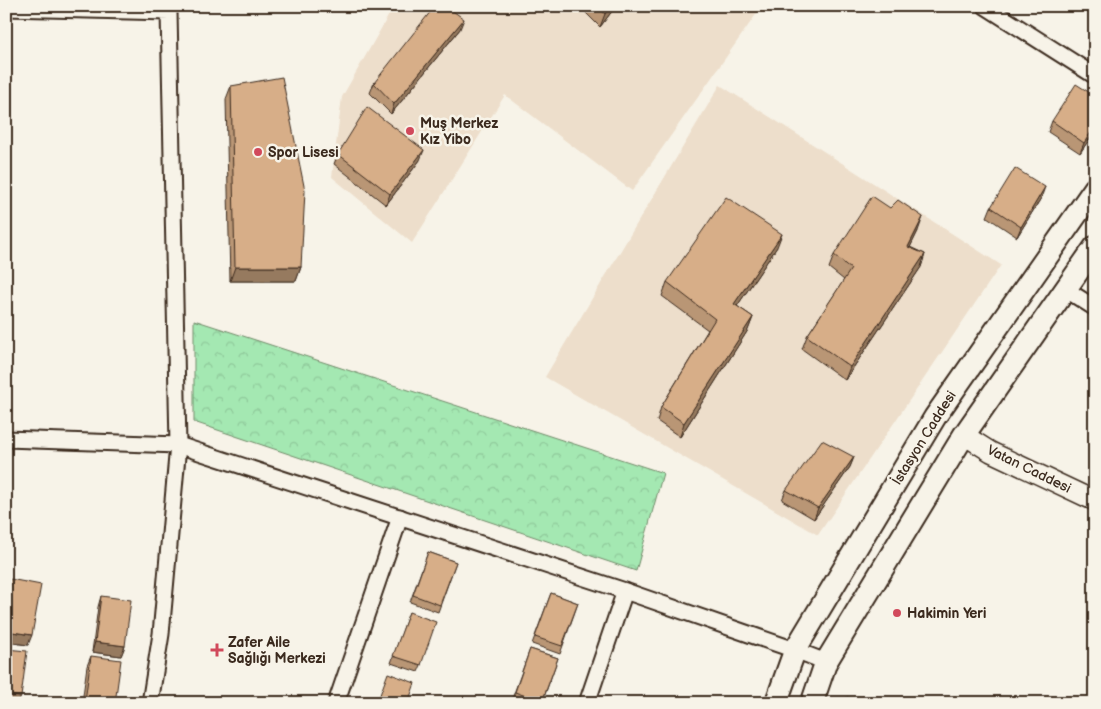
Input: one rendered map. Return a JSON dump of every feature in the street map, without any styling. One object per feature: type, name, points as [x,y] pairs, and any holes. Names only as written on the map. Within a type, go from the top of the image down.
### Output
[{"type":"main road","name":"İstasyon Caddesi","points":[[776,703],[795,650],[935,416],[1095,188]]},
{"type":"main road","points":[[812,703],[826,662],[964,435],[1095,247]]},
{"type":"street","points":[[985,6],[1095,76]]},
{"type":"street","points":[[6,8],[171,9],[178,445],[161,634],[150,703]]},
{"type":"street","points":[[1066,289],[1095,308]]},
{"type":"street","name":"Vatan Caddesi","points":[[964,435],[991,452],[1095,500]]},
{"type":"street","points":[[6,439],[178,445],[625,591],[826,662]]},
{"type":"street","points":[[336,703],[400,517]]},
{"type":"street","points":[[588,703],[625,591]]},
{"type":"shaded area","name":"Muş Merkez Kız Yibo","points":[[394,6],[762,6],[632,191],[505,95],[412,243],[332,177],[342,97]]},
{"type":"shaded area","points":[[720,85],[1001,265],[818,535],[545,377]]},
{"type":"green space","points":[[194,320],[663,473],[636,571],[194,422]]},
{"type":"building","points":[[435,6],[446,6],[464,19],[394,104],[374,83]]},
{"type":"building","points":[[597,6],[610,6],[605,14]]},
{"type":"building","name":"Spor Lisesi","points":[[282,77],[305,191],[301,267],[235,267],[231,86]]},
{"type":"building","points":[[1076,84],[1095,96],[1095,126],[1084,143],[1052,121]]},
{"type":"building","points":[[367,107],[424,150],[390,194],[338,154]]},
{"type":"building","points":[[1015,168],[1045,187],[1021,227],[991,207]]},
{"type":"building","points":[[872,196],[890,208],[898,200],[923,217],[908,247],[925,254],[850,367],[807,336],[851,269],[834,255]]},
{"type":"building","points":[[726,197],[782,234],[734,304],[753,317],[684,423],[661,407],[715,319],[667,282]]},
{"type":"building","points":[[822,440],[854,457],[818,508],[786,490]]},
{"type":"building","points":[[428,552],[456,562],[440,605],[413,595]]},
{"type":"building","points":[[10,579],[41,585],[32,635],[6,631],[6,604]]},
{"type":"building","points":[[551,593],[578,603],[562,646],[535,637]]},
{"type":"building","points":[[101,596],[131,600],[125,646],[95,642]]},
{"type":"building","points":[[409,612],[436,622],[421,665],[393,656]]},
{"type":"building","points":[[6,649],[27,651],[21,697],[6,695]]},
{"type":"building","points":[[530,649],[558,658],[542,702],[515,692]]},
{"type":"building","points":[[91,656],[121,660],[115,703],[85,701]]},
{"type":"building","points":[[388,673],[415,683],[408,703],[377,703]]},
{"type":"building","points":[[847,697],[862,703],[844,703]]},
{"type":"place","name":"Muş Merkez Kız Yibo","points":[[410,131]]},
{"type":"place","name":"Spor Lisesi","points":[[258,152]]},
{"type":"place","name":"Hakimin Yeri","points":[[897,613]]},
{"type":"place","name":"Zafer Aile Sağlığı Merkezi","points":[[217,650]]}]
